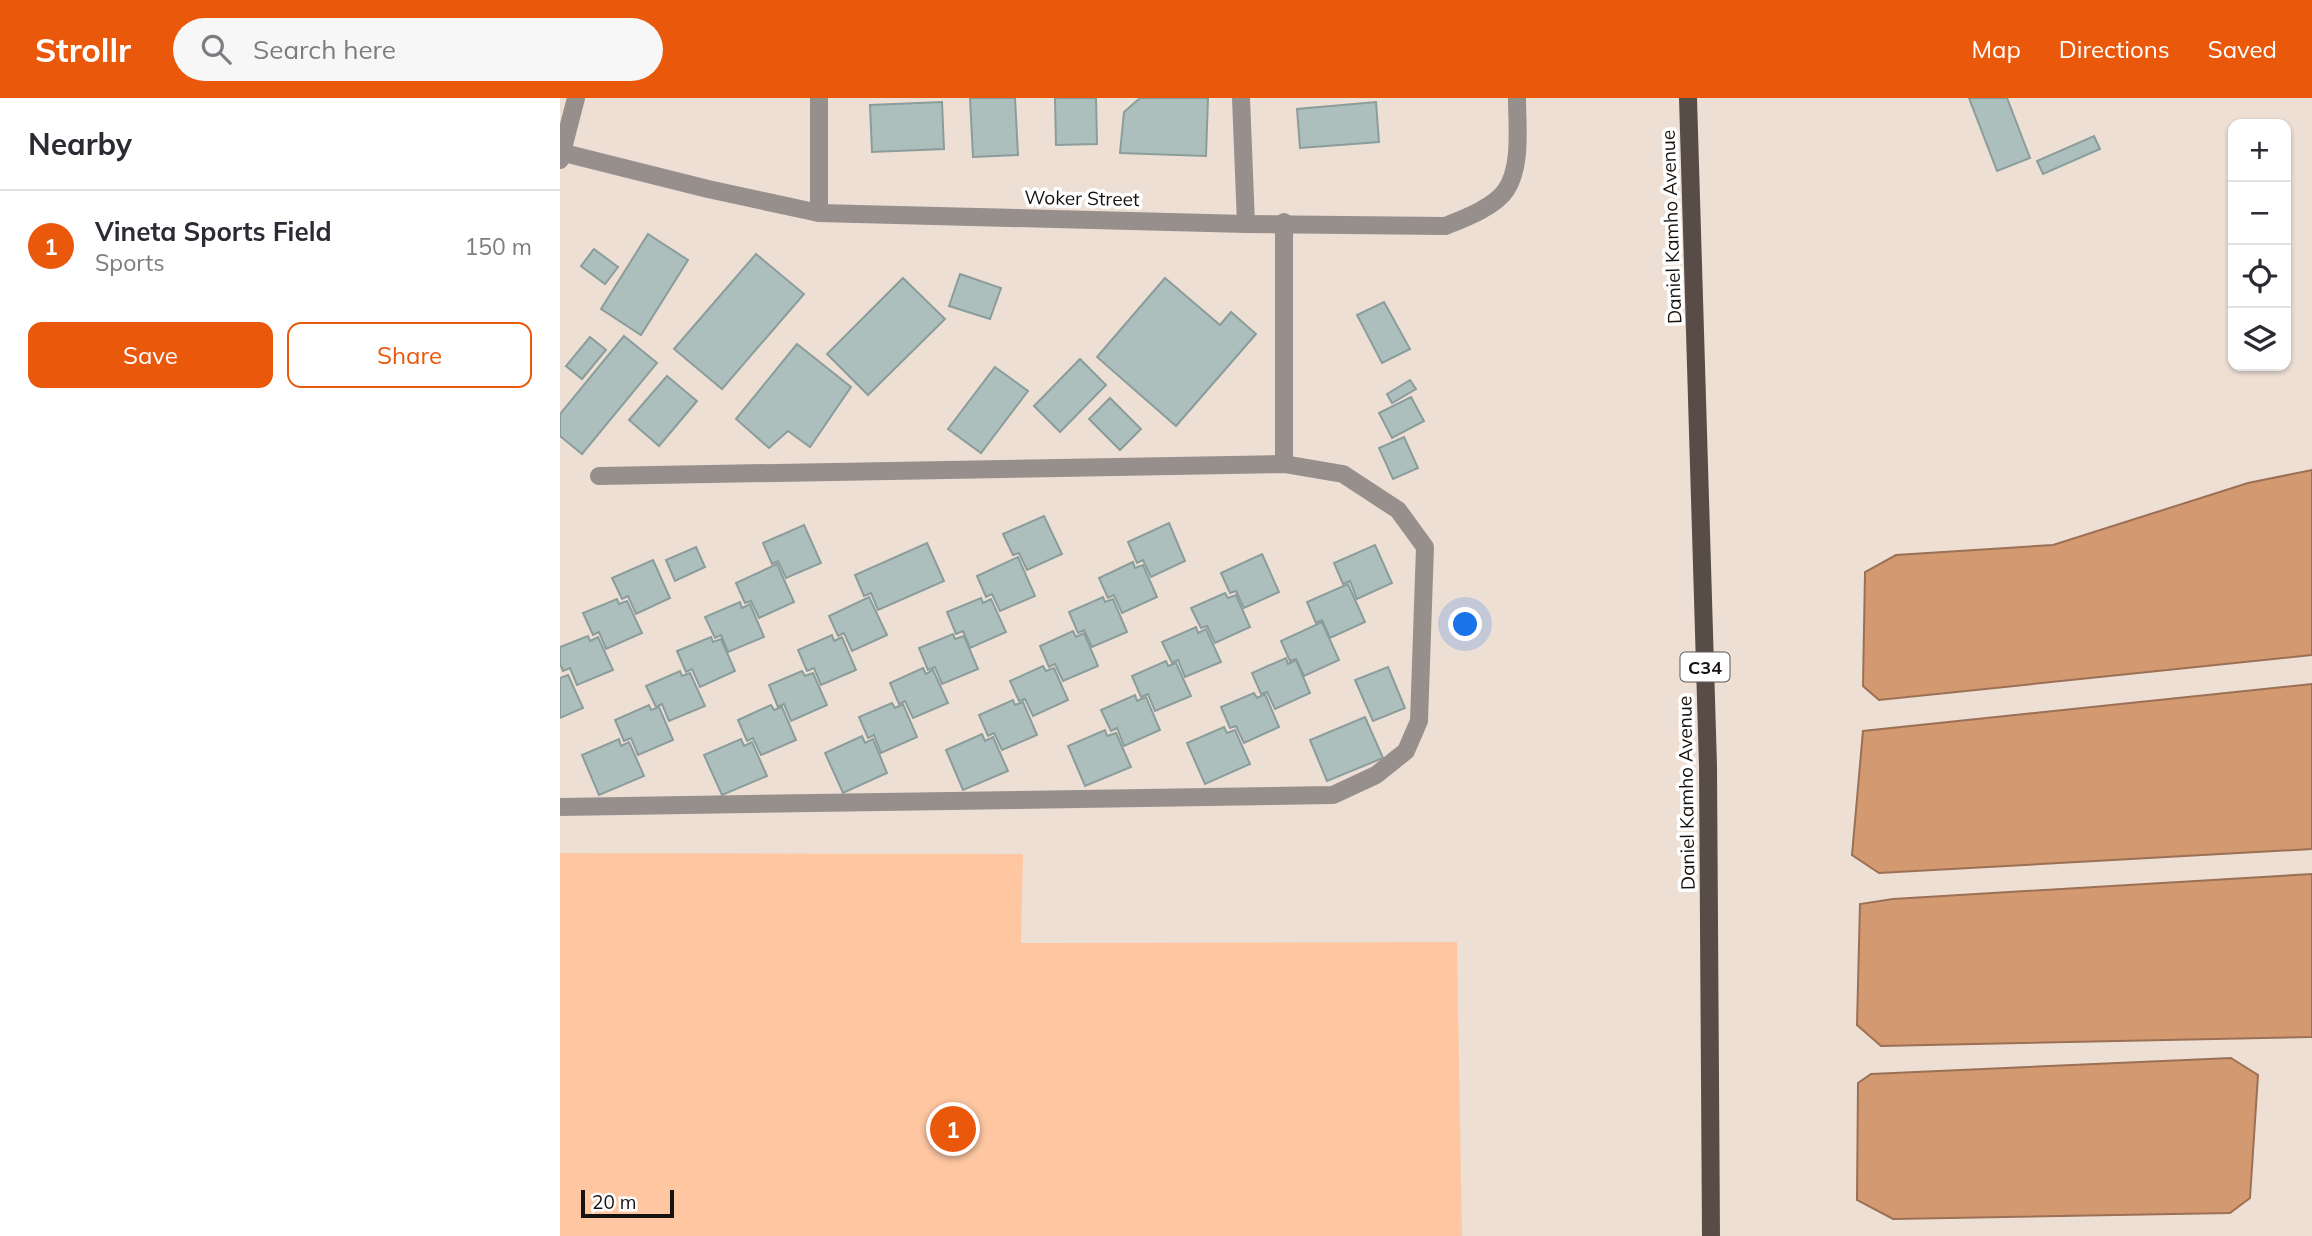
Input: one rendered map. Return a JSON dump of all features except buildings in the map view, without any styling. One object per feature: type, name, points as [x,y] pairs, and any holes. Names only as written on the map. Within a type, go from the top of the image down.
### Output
[{"type":"main road","name":"Daniel Kamho Avenue","points":[[1688,98],[1708,766],[1711,1236]]},
{"type":"street","points":[[561,155],[576,98]]},
{"type":"street","points":[[819,98],[819,213]]},
{"type":"street","points":[[1241,98],[1246,224]]},
{"type":"street","name":"Woker Street","points":[[561,155],[819,213],[1246,224],[1284,222],[1445,226],[1475,215],[1506,191],[1517,158],[1517,98]]},
{"type":"street","points":[[1284,222],[1284,464]]},
{"type":"street","points":[[560,807],[1333,795],[1376,775],[1406,751],[1419,721],[1425,547],[1398,510],[1343,474],[1284,464],[599,476]]},
{"type":"shaded area","points":[[2312,470],[2312,655],[1879,700],[1863,686],[1865,572],[1896,555],[2053,545],[2248,483]]},
{"type":"shaded area","points":[[2312,684],[2312,849],[1879,873],[1852,855],[1863,731]]},
{"type":"shaded area","points":[[560,853],[1023,854],[1021,943],[1457,942],[1462,1236],[560,1236]]},
{"type":"shaded area","points":[[2312,874],[2312,1037],[1881,1046],[1857,1025],[1860,904],[1893,899]]},
{"type":"shaded area","points":[[2231,1058],[2258,1075],[2250,1198],[2230,1213],[1893,1219],[1857,1200],[1858,1083],[1871,1074]]},
{"type":"place","name":"Vineta Sports Field","points":[[953,1129]]}]
